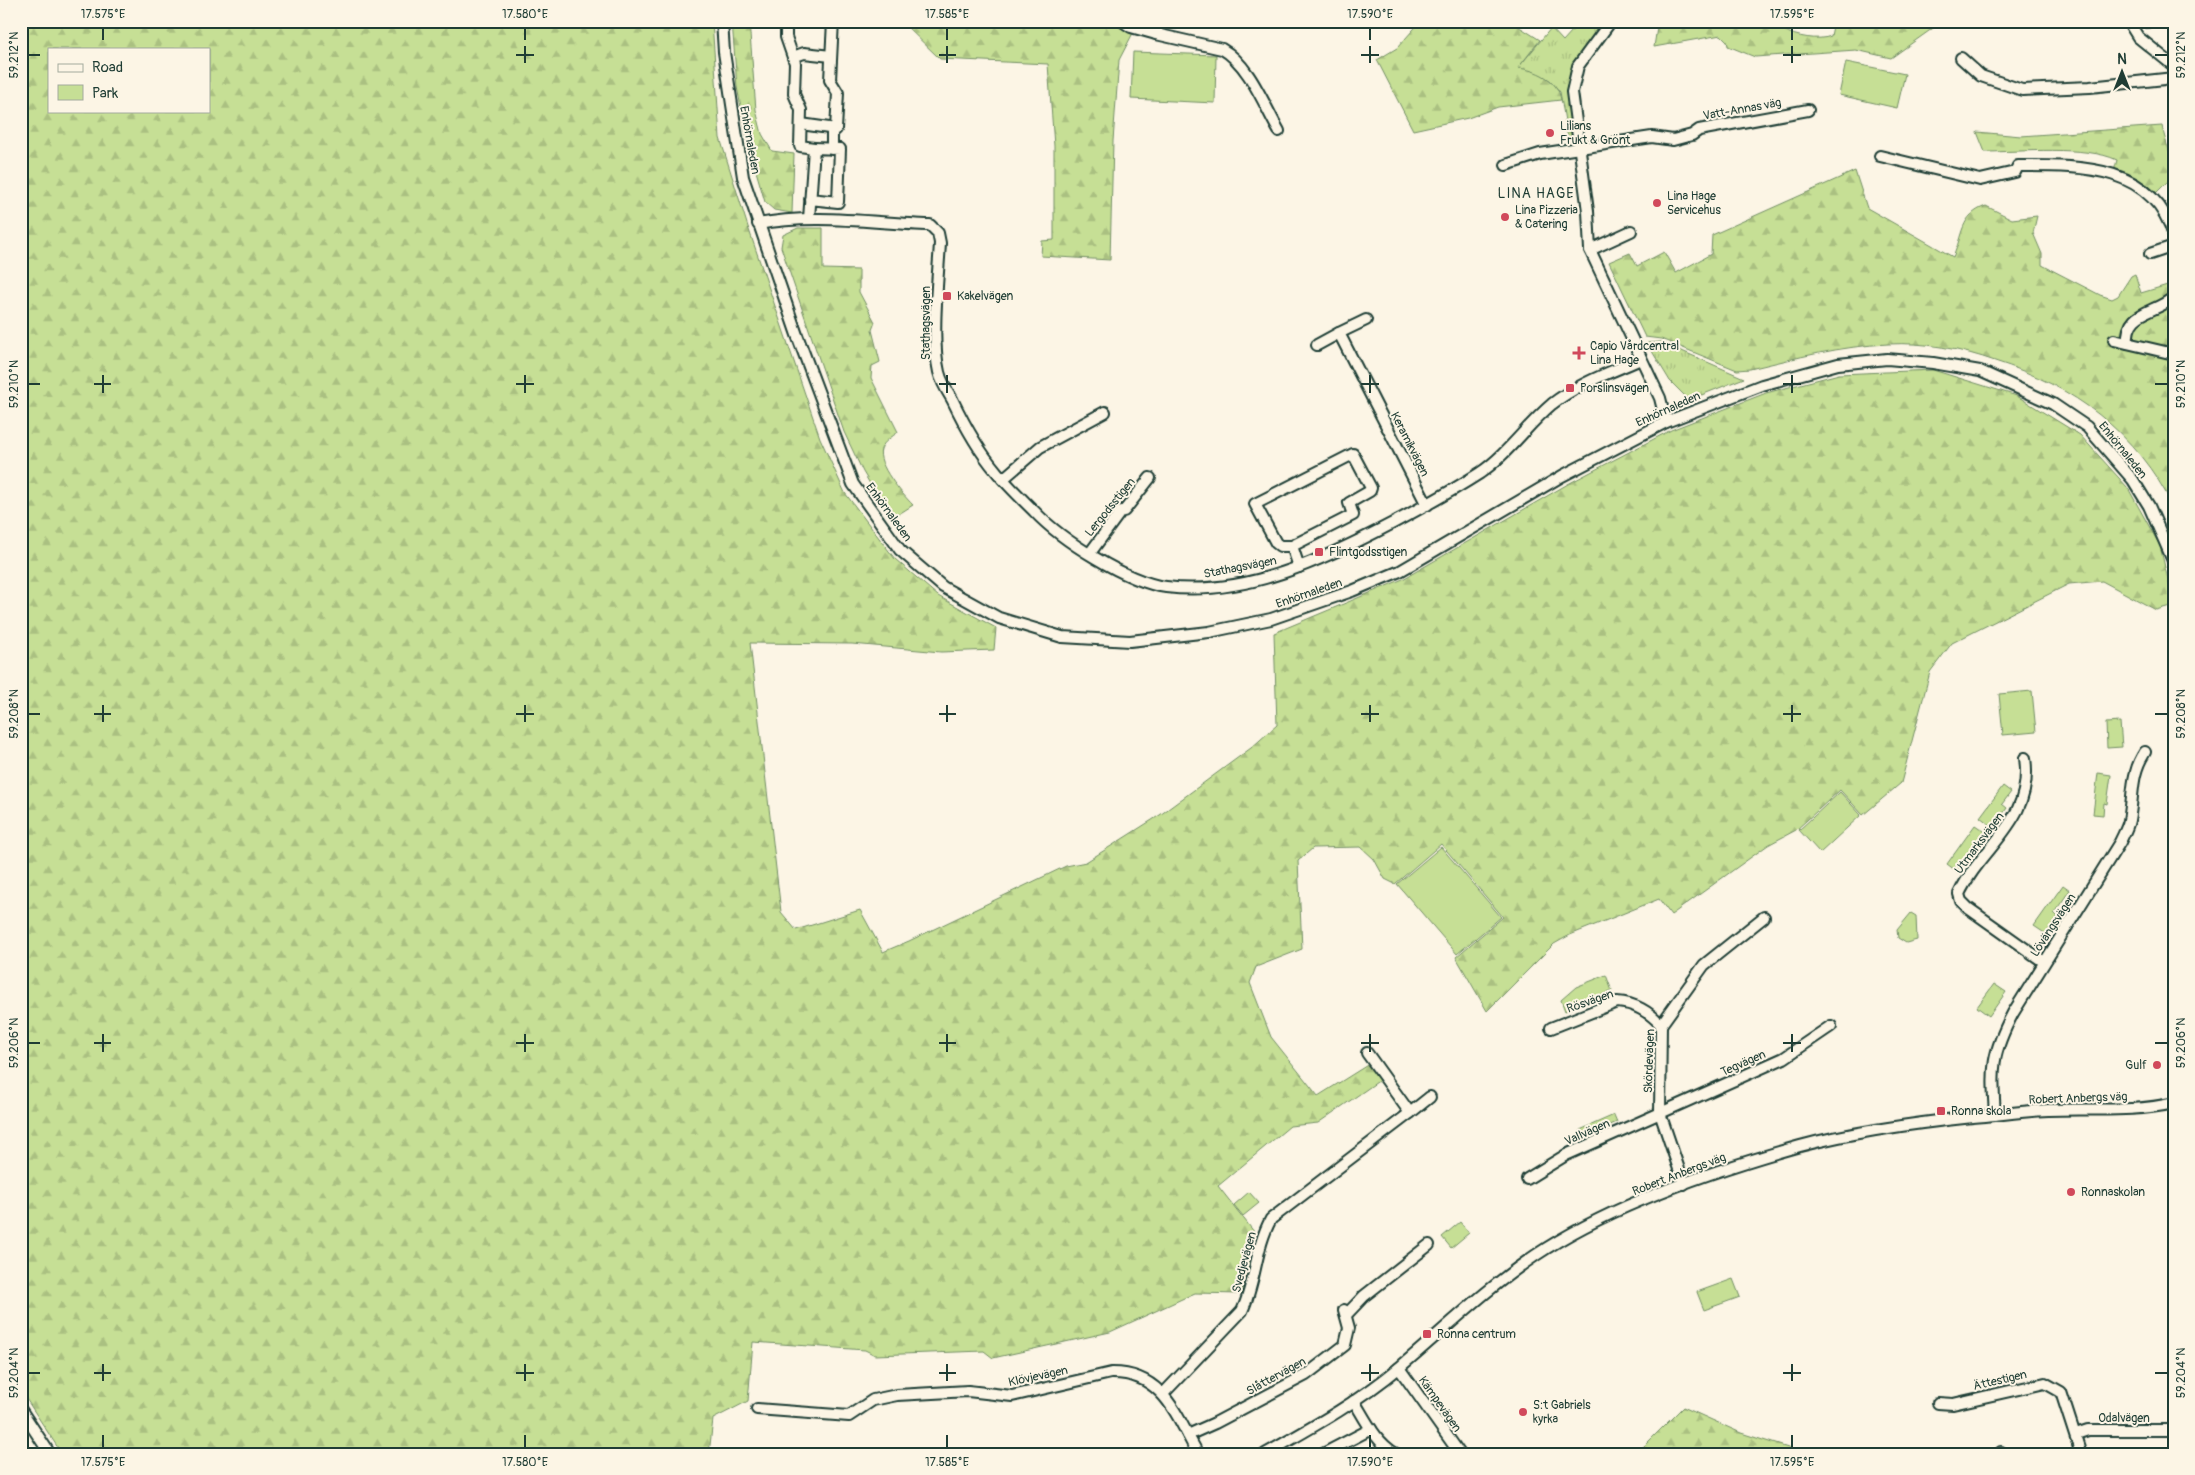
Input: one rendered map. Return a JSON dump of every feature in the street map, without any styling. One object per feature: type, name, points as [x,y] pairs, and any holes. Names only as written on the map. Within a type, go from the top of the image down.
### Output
[{"type":"street","name":"Enhörnaleden","points":[[722,21],[724,52],[742,168],[758,224],[853,484],[900,550],[943,587],[999,618],[1062,638],[1130,641],[1209,632],[1271,619],[1352,592],[1400,571],[1562,476],[1666,422],[1762,385],[1838,364],[1887,359],[1933,363],[1980,371],[2053,404],[2087,427],[2133,480],[2149,506],[2174,563]]},
{"type":"street","points":[[786,21],[786,37],[795,64],[794,94],[801,110],[800,146],[840,149],[838,202],[810,199]]},
{"type":"street","points":[[832,149],[832,132],[836,129],[838,93],[830,80],[833,21]]},
{"type":"street","points":[[1122,21],[1131,27],[1222,49],[1232,55],[1243,66],[1280,131]]},
{"type":"street","points":[[1156,34],[1159,21]]},
{"type":"street","points":[[1611,21],[1586,54],[1575,73],[1572,92],[1580,148],[1590,250],[1660,398],[1666,422]]},
{"type":"street","points":[[2128,21],[2138,37],[2174,66]]},
{"type":"street","points":[[793,57],[804,53],[832,56]]},
{"type":"street","points":[[1961,58],[1981,76],[2022,90],[2090,87],[2174,78]]},
{"type":"street","name":"Vatt-Annas väg","points":[[1506,165],[1540,154],[1652,137],[1673,140],[1692,135],[1699,130],[1808,110]]},
{"type":"street","points":[[801,124],[836,129]]},
{"type":"street","points":[[758,224],[795,219],[809,220],[814,148]]},
{"type":"street","points":[[1880,156],[1980,180],[2015,172],[2018,166],[2074,168],[2108,173],[2131,182],[2156,201],[2167,218],[2174,236]]},
{"type":"street","name":"Stathagsvägen","points":[[809,220],[930,225],[938,233],[940,252],[936,353],[939,374],[966,426],[1003,479],[1043,521],[1090,553],[1135,579],[1163,586],[1178,588],[1209,587],[1245,582],[1300,567],[1340,551],[1427,505],[1488,467],[1509,450],[1552,404],[1566,394],[1641,359]]},
{"type":"street","points":[[1590,250],[1631,231]]},
{"type":"street","points":[[2150,254],[2174,246]]},
{"type":"street","points":[[2128,342],[2128,330],[2133,321],[2174,297]]},
{"type":"street","points":[[1317,345],[1366,320]]},
{"type":"street","name":"Keramikvägen","points":[[1339,333],[1427,505]]},
{"type":"street","points":[[2114,340],[2174,354]]},
{"type":"street","points":[[1003,479],[1040,447],[1105,412]]},
{"type":"street","points":[[1352,454],[1371,488],[1370,491],[1349,503],[1353,515],[1292,546],[1280,546],[1276,543],[1255,504],[1352,454]]},
{"type":"street","name":"Lergodsstigen","points":[[1090,553],[1121,511],[1124,511],[1150,478]]},
{"type":"street","points":[[1292,546],[1300,567]]},
{"type":"street","name":"Lövängsvägen","points":[[1995,1115],[1992,1077],[1994,1057],[2000,1037],[2044,962],[2120,842],[2129,822],[2133,780],[2137,764],[2145,752]]},
{"type":"street","name":"Utmarksvägen","points":[[2025,758],[2026,785],[2018,811],[2011,824],[1972,873],[1959,894],[1961,900],[1968,908],[2044,962]]},
{"type":"street","name":"Skördevägen","points":[[1684,1184],[1660,1113],[1661,1025],[1704,965],[1764,917]]},
{"type":"street","name":"Rösvägen","points":[[1551,1028],[1617,1002],[1627,1002],[1636,1006],[1656,1019],[1661,1025]]},
{"type":"street","name":"Tegvägen","points":[[1660,1113],[1784,1058],[1831,1026]]},
{"type":"street","points":[[1367,1053],[1410,1113]]},
{"type":"street","name":"Svedjevägen","points":[[1163,1394],[1242,1311],[1249,1296],[1262,1235],[1271,1219],[1430,1097]]},
{"type":"street","name":"Robert Anbergs väg","points":[[1265,1454],[1354,1401],[1399,1368],[1479,1298],[1538,1253],[1605,1217],[1684,1184],[1803,1145],[1914,1124],[2046,1110],[2143,1108],[2174,1103]]},
{"type":"street","name":"Vallvägen","points":[[1527,1179],[1566,1155],[1660,1113]]},
{"type":"street","name":"Slåttervägen","points":[[1188,1436],[1306,1375],[1344,1345],[1349,1328],[1345,1313],[1429,1245]]},
{"type":"street","name":"Kämpevägen","points":[[1399,1368],[1460,1454]]},
{"type":"street","name":"Klövjevägen","points":[[757,1409],[849,1416],[874,1400],[897,1395],[968,1391],[1012,1396],[1111,1373],[1135,1374],[1163,1394],[1198,1454]]},
{"type":"street","name":"Ättestigen","points":[[1938,1403],[1953,1404],[2045,1383],[2061,1392],[2082,1454]]},
{"type":"street","points":[[1354,1401],[1370,1429],[1389,1450],[1396,1454]]},
{"type":"street","points":[[21,1410],[50,1454]]},
{"type":"street","points":[[1323,1454],[1370,1429]]},
{"type":"street","name":"Odalvägen","points":[[2076,1434],[2088,1430],[2174,1430]]},
{"type":"green space","points":[[21,21],[712,21],[720,138],[747,224],[820,438],[845,493],[895,559],[938,596],[996,628],[994,650],[941,652],[852,644],[750,643],[781,912],[796,930],[860,910],[883,952],[1066,866],[1086,862],[1160,815],[1251,748],[1277,725],[1274,633],[1403,579],[1568,484],[1671,430],[1766,393],[1839,374],[1933,370],[2017,396],[2080,435],[2128,488],[2160,546],[2174,605],[2156,610],[2102,581],[2069,584],[1952,643],[1930,672],[1901,783],[1863,815],[1840,790],[1796,830],[1768,845],[1671,915],[1659,899],[1570,935],[1554,944],[1487,1011],[1456,957],[1503,917],[1441,844],[1395,884],[1385,879],[1374,859],[1361,847],[1313,848],[1298,861],[1302,949],[1256,967],[1250,983],[1271,1037],[1318,1096],[1369,1064],[1380,1080],[1318,1123],[1290,1126],[1218,1186],[1255,1233],[1241,1294],[1195,1293],[1110,1332],[993,1358],[984,1351],[875,1355],[865,1350],[753,1342],[748,1401],[713,1419],[709,1454],[62,1454],[21,1391]]},
{"type":"green space","points":[[732,21],[749,21],[756,110],[762,134],[772,151],[794,154],[792,213],[774,210],[765,202],[749,147],[737,87]]},
{"type":"green space","points":[[901,21],[1113,21],[1133,33],[1119,60],[1113,141],[1110,260],[1041,256],[1042,241],[1054,240],[1054,146],[1048,64],[940,59]]},
{"type":"green space","points":[[1421,21],[1510,21],[1540,40],[1518,68],[1539,73],[1551,81],[1556,86],[1561,100],[1498,107],[1468,118],[1413,130],[1377,60],[1397,48]]},
{"type":"green space","points":[[1581,21],[1611,21],[1575,73],[1579,141],[1570,150],[1560,92],[1550,80],[1518,68],[1551,28],[1563,41]]},
{"type":"green space","points":[[1658,21],[1776,21],[1782,29],[1794,35],[1820,38],[1831,36],[1834,21],[1943,21],[1891,58],[1856,50],[1755,57],[1728,46],[1727,41],[1721,35],[1654,47]]},
{"type":"green space","points":[[1133,52],[1216,55],[1215,103],[1131,99]]},
{"type":"green space","points":[[1846,62],[1905,74],[1897,108],[1839,95]]},
{"type":"green space","points":[[2162,126],[2173,163],[2174,175],[2152,197],[2113,175],[2117,160],[2104,155],[2071,151],[1985,152],[1977,132],[2021,136]]},
{"type":"green space","points":[[1855,171],[1867,208],[1953,257],[1967,220],[1971,215],[1986,206],[2012,219],[2037,216],[2033,233],[2042,254],[2042,265],[2100,295],[2112,299],[2118,296],[2131,276],[2135,274],[2141,293],[2174,283],[2174,508],[2159,481],[2141,456],[2100,415],[2076,398],[2051,384],[2024,371],[1982,357],[1929,345],[1888,344],[1836,350],[1750,369],[1737,370],[1661,339],[1645,337],[1609,262],[1630,253],[1637,266],[1664,252],[1676,273],[1711,254],[1712,235]]},
{"type":"green space","points":[[798,228],[823,228],[823,269],[859,270],[859,292],[875,322],[872,330],[880,362],[872,366],[871,378],[898,432],[884,444],[880,455],[882,463],[891,478],[913,505],[891,519],[863,472],[844,432],[781,247],[783,235]]},
{"type":"green space","points":[[1661,342],[1744,378],[1689,400],[1670,381],[1647,343]]},
{"type":"green space","points":[[2032,691],[2036,732],[2003,735],[1999,694]]},
{"type":"green space","points":[[2120,722],[2122,747],[2107,748],[2106,723]]},
{"type":"green space","points":[[2098,773],[2111,775],[2107,804],[2104,803],[2103,815],[2093,814]]},
{"type":"green space","points":[[2003,786],[2011,792],[2002,804],[2007,808],[1993,827],[1980,817]]},
{"type":"green space","points":[[1840,792],[1861,815],[1820,853],[1799,830]]},
{"type":"green space","points":[[1975,825],[1987,833],[1959,873],[1947,864]]},
{"type":"green space","points":[[1441,847],[1501,917],[1457,954],[1397,884]]},
{"type":"green space","points":[[2063,885],[2070,890],[2054,913],[2058,917],[2046,934],[2034,926]]},
{"type":"green space","points":[[1911,913],[1916,916],[1917,940],[1906,943],[1898,938],[1897,930]]},
{"type":"green space","points":[[1606,975],[1612,991],[1565,1011],[1561,1000],[1576,987]]},
{"type":"green space","points":[[1994,984],[2006,992],[1989,1016],[1977,1007]]},
{"type":"green space","points":[[1614,1115],[1617,1122],[1583,1137],[1580,1130]]},
{"type":"green space","points":[[1249,1192],[1259,1203],[1243,1216],[1234,1205]]},
{"type":"green space","points":[[1460,1222],[1469,1233],[1451,1248],[1442,1237]]},
{"type":"green space","points":[[1733,1279],[1740,1297],[1704,1310],[1697,1292]]},
{"type":"green space","points":[[1683,1407],[1741,1433],[1807,1454],[1631,1454],[1643,1447]]},
{"type":"place","name":"Lilians Frukt & Grönt","points":[[1550,133]]},
{"type":"place","name":"Lina Hage Servicehus","points":[[1657,203]]},
{"type":"place","name":"Lina Pizzeria & Catering","points":[[1505,217]]},
{"type":"place","name":"Kakelvägen","points":[[947,296]]},
{"type":"place","name":"Capio Vårdcentral Lina Hage","points":[[1579,353]]},
{"type":"place","name":"Porslinsvägen","points":[[1570,388]]},
{"type":"place","name":"Flintgodsstigen","points":[[1319,552]]},
{"type":"place","name":"Gulf","points":[[2157,1065]]},
{"type":"place","name":"Ronna skola","points":[[1941,1111]]},
{"type":"place","name":"Ronnaskolan","points":[[2071,1192]]},
{"type":"place","name":"Ronna centrum","points":[[1427,1334]]},
{"type":"place","name":"S:t Gabriels kyrka","points":[[1523,1412]]},
{"type":"district","name":"LINA HAGE","points":[[1536,193]]}]
